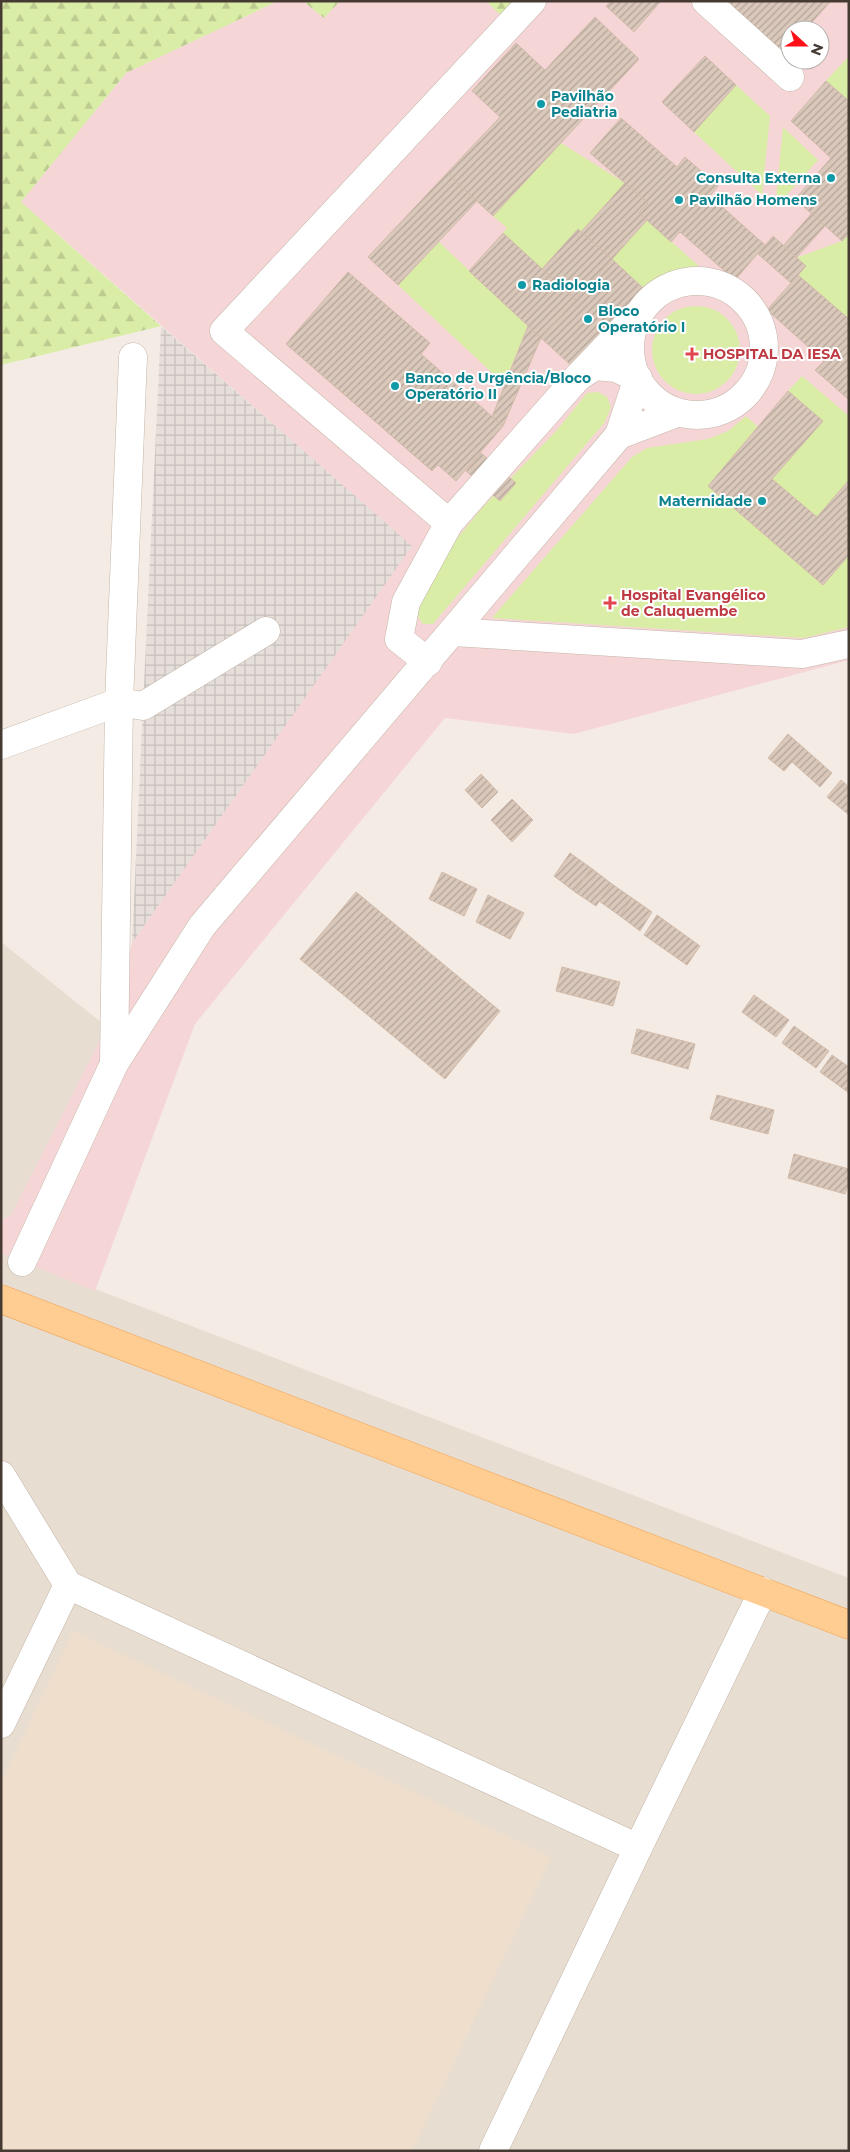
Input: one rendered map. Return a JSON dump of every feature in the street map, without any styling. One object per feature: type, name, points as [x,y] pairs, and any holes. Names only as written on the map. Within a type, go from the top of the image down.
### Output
[{"type":"main road","points":[[1,1298],[849,1625]]},
{"type":"street","points":[[449,523],[224,331],[532,1]]},
{"type":"street","points":[[706,1],[790,77]]},
{"type":"street","points":[[428,662],[399,639],[406,602],[449,523],[578,377],[646,304],[663,290],[684,282],[706,281],[727,288],[745,300],[758,318],[764,340],[763,362],[755,383],[740,400],[721,412],[700,416],[677,414],[658,404],[642,388],[632,367],[630,345],[634,323],[646,304]]},
{"type":"street","points":[[114,1064],[119,702],[133,357]]},
{"type":"street","points":[[578,377],[595,366],[616,368],[638,378]]},
{"type":"street","points":[[22,1262],[114,1064],[202,926],[619,435],[638,378]]},
{"type":"street","points":[[619,435],[677,414]]},
{"type":"street","points":[[1,745],[119,702],[143,706],[266,630]]},
{"type":"street","points":[[453,632],[802,654],[849,644]]},
{"type":"street","points":[[1,1475],[68,1585],[638,1848]]},
{"type":"street","points":[[1,1724],[68,1585]]},
{"type":"street","points":[[493,2151],[763,1591]]},
{"type":"shaded area","name":"Hospital Evangélico de Caluquembe","points":[[278,1],[303,1],[324,18],[340,1],[486,1],[510,24],[532,1],[849,1],[849,660],[574,734],[445,718],[195,1024],[95,1291],[1,1253],[1,1221],[11,1215],[115,1011],[132,943],[412,546],[21,202],[126,73]]},
{"type":"shaded area","points":[[161,326],[413,546],[132,943],[143,706]]},
{"type":"shaded area","points":[[1,942],[107,1027],[11,1215],[1,1221]]},
{"type":"shaded area","points":[[1,1253],[849,1578],[849,2151],[1,2151]]},
{"type":"shaded area","points":[[73,1631],[551,1857],[412,2151],[1,2151],[1,1783]]},
{"type":"green space","points":[[1,1],[278,1],[126,73],[21,202],[161,326],[1,365]]},
{"type":"green space","points":[[303,1],[340,1],[324,18]]},
{"type":"green space","points":[[486,1],[532,1],[510,24]]},
{"type":"green space","points":[[849,56],[849,101],[826,81]]},
{"type":"green space","points":[[736,85],[770,116],[762,195],[694,132]]},
{"type":"green space","points":[[783,127],[818,160],[775,208]]},
{"type":"green space","points":[[561,143],[625,183],[581,232],[578,229],[542,269],[503,233],[507,228],[493,216]]},
{"type":"green space","points":[[647,220],[699,266],[670,273],[645,290],[612,259]]},
{"type":"green space","points":[[849,234],[849,319],[798,275],[796,258],[842,241]]},
{"type":"green space","points":[[439,242],[528,326],[504,384],[398,285]]},
{"type":"green space","points":[[696,306],[713,309],[721,313],[733,325],[737,333],[740,350],[737,367],[733,375],[721,387],[713,391],[696,394],[679,391],[671,387],[659,375],[655,367],[652,350],[655,333],[659,325],[671,313],[679,309]]},
{"type":"green space","points":[[802,376],[849,416],[849,480],[817,517],[772,479],[822,421],[788,391]]},
{"type":"green space","points":[[598,392],[607,397],[611,407],[605,422],[433,624],[423,624],[418,617],[420,603],[450,547],[482,508],[556,431],[587,393]]},
{"type":"green space","points":[[746,416],[758,427],[708,486],[823,585],[849,555],[849,627],[804,638],[492,618],[632,457],[647,448],[708,439],[728,431]]},
{"type":"building","points":[[611,1],[661,1],[634,32],[606,6]]},
{"type":"building","points":[[722,1],[831,1],[814,20],[780,20],[780,52]]},
{"type":"building","name":"Pavilhão Pediatria","points":[[595,17],[639,59],[493,216],[447,173],[500,117],[472,91],[516,43],[545,70]]},
{"type":"building","points":[[705,56],[736,85],[694,132],[662,102]]},
{"type":"building","name":"Consulta Externa","points":[[826,81],[849,101],[849,233],[842,241],[795,199],[831,158],[791,121]]},
{"type":"building","name":"Pavilhão Homens","points":[[621,118],[677,167],[685,157],[718,186],[710,196],[765,245],[735,280],[680,232],[671,242],[639,213],[648,203],[590,153]]},
{"type":"building","points":[[447,173],[477,201],[398,285],[368,257]]},
{"type":"building","points":[[625,183],[648,203],[639,213],[647,220],[612,259],[581,232]]},
{"type":"building","points":[[812,213],[825,226],[796,258],[783,246]]},
{"type":"building","points":[[578,229],[612,259],[576,300],[542,269]]},
{"type":"building","name":"Radiologia","points":[[503,233],[576,300],[541,338],[469,271]]},
{"type":"building","points":[[773,236],[806,266],[791,283],[758,254]]},
{"type":"building","name":"Bloco Operatório I","points":[[612,259],[645,290],[574,368],[541,338]]},
{"type":"building","name":"Banco de Urgência/Bloco Operatório II","points":[[348,272],[430,343],[421,354],[503,426],[456,481],[438,465],[432,471],[286,344]]},
{"type":"building","points":[[798,275],[849,319],[848,399],[815,370],[824,361],[767,310]]},
{"type":"building","points":[[528,326],[541,338],[503,426],[492,417]]},
{"type":"building","name":"Maternidade","points":[[788,391],[823,421],[772,479],[817,517],[849,480],[849,555],[823,585],[708,486]]},
{"type":"building","points":[[481,453],[516,483],[500,501],[466,471]]},
{"type":"building","points":[[788,734],[832,773],[820,787],[792,762],[784,771],[768,758]]},
{"type":"building","points":[[481,774],[498,792],[482,808],[465,790]]},
{"type":"building","points":[[841,780],[849,787],[849,815],[827,797]]},
{"type":"building","points":[[512,799],[533,820],[512,842],[491,820]]},
{"type":"building","points":[[570,853],[591,868],[575,892],[554,876]]},
{"type":"building","points":[[591,868],[612,884],[596,906],[575,892]]},
{"type":"building","points":[[442,872],[477,889],[464,916],[429,899]]},
{"type":"building","points":[[612,884],[632,898],[620,916],[599,901]]},
{"type":"building","points":[[356,892],[500,1011],[445,1079],[300,959]]},
{"type":"building","points":[[488,895],[524,913],[510,939],[476,922]]},
{"type":"building","points":[[632,898],[652,912],[640,931],[620,916]]},
{"type":"building","points":[[657,915],[700,946],[687,965],[644,935]]},
{"type":"building","points":[[562,967],[620,982],[613,1006],[556,991]]},
{"type":"building","points":[[754,995],[789,1020],[776,1037],[742,1012]]},
{"type":"building","points":[[794,1026],[829,1051],[816,1068],[782,1043]]},
{"type":"building","points":[[637,1029],[695,1044],[688,1069],[631,1053]]},
{"type":"building","points":[[832,1055],[849,1067],[849,1093],[820,1072]]},
{"type":"building","points":[[717,1095],[774,1110],[768,1134],[710,1119]]},
{"type":"building","points":[[794,1154],[849,1169],[849,1182],[845,1194],[788,1178]]},
{"type":"place","name":"Pavilhão Pediatria","points":[[541,104]]},
{"type":"place","name":"Consulta Externa","points":[[831,178]]},
{"type":"place","name":"Pavilhão Homens","points":[[679,200]]},
{"type":"place","name":"Radiologia","points":[[522,285]]},
{"type":"place","name":"Bloco Operatório I","points":[[588,319]]},
{"type":"place","name":"HOSPITAL DA IESA","points":[[692,354]]},
{"type":"place","name":"Banco de Urgência/Bloco Operatório II","points":[[395,386]]},
{"type":"place","name":"Maternidade","points":[[762,501]]},
{"type":"place","name":"Hospital Evangélico de Caluquembe","points":[[610,603]]}]
